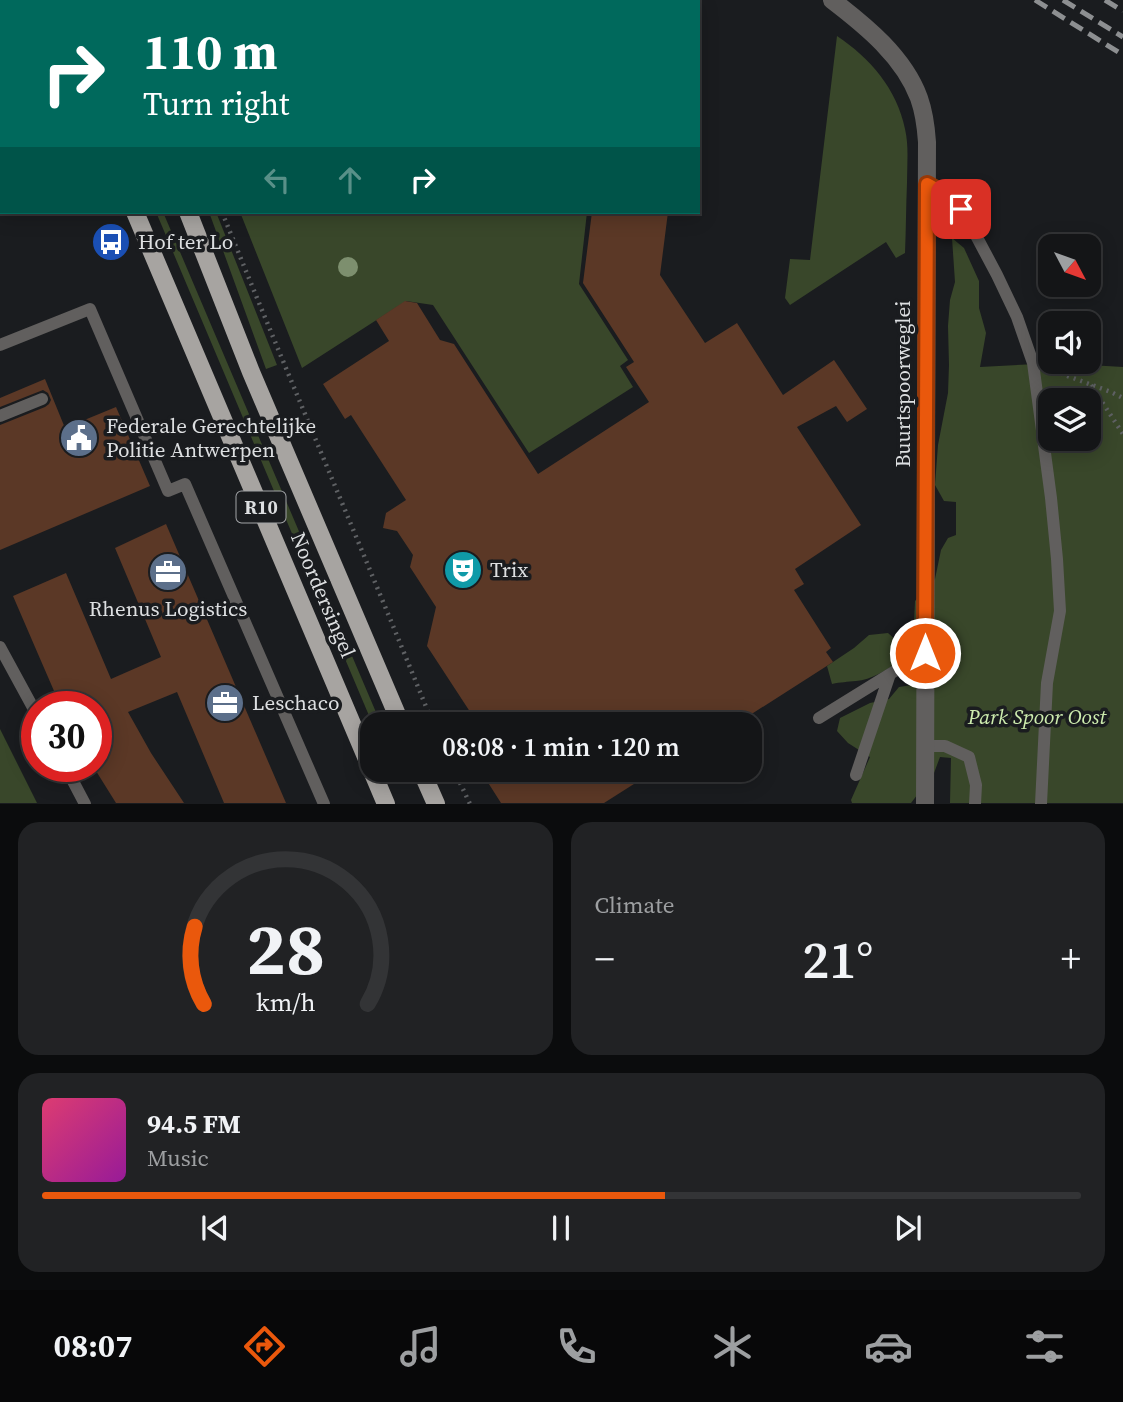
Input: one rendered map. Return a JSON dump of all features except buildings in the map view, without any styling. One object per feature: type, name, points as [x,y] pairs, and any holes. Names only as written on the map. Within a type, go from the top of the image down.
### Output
[{"type":"main road","name":"Noordersingel","points":[[136,214],[386,803]]},
{"type":"main road","name":"Noordersingel","points":[[189,214],[251,372],[396,712]]},
{"type":"main road","points":[[426,782],[436,803]]},
{"type":"street","name":"Buurtspoorweglei","points":[[832,0],[893,55],[919,96],[924,115],[927,142],[925,803]]},
{"type":"lane","points":[[927,184],[947,195],[961,209],[998,275],[1017,317],[1033,363],[1058,559],[1059,611],[1047,683],[1041,803]]},
{"type":"lane","points":[[0,345],[90,309],[168,491],[185,484],[324,803]]},
{"type":"lane","points":[[0,416],[42,398]]},
{"type":"lane","points":[[0,647],[24,691]]},
{"type":"lane","points":[[819,718],[925,653]]},
{"type":"lane","points":[[856,775],[890,674]]},
{"type":"lane","points":[[925,746],[945,746],[969,757],[976,785],[975,803]]},
{"type":"lane","points":[[74,782],[85,803]]},
{"type":"path","points":[[223,214],[428,712]]},
{"type":"path","points":[[1033,363],[1123,398]]},
{"type":"path","points":[[1091,384],[1123,435]]},
{"type":"path","points":[[460,782],[470,803]]},
{"type":"green space","points":[[837,36],[871,65],[889,88],[901,114],[907,149],[905,253],[896,258],[886,242],[790,305],[785,298],[790,259],[810,260]]},
{"type":"green space","points":[[157,214],[164,214],[376,712],[368,712]]},
{"type":"green space","points":[[210,214],[217,214],[277,365],[266,369]]},
{"type":"green space","points":[[241,214],[587,214],[579,284],[628,360],[620,366],[633,387],[529,453],[433,305],[406,301],[302,368]]},
{"type":"green space","name":"Park Spoor Oost","points":[[952,238],[964,248],[979,281],[979,308],[986,333],[980,367],[1038,364],[1038,374],[1101,374],[1101,366],[1123,367],[1123,803],[950,803],[951,758],[940,757],[934,773],[911,803],[852,803],[870,757],[848,743],[837,731],[840,718],[870,703],[889,699],[899,687],[912,685],[918,678],[915,601],[935,579],[941,550],[948,538],[956,535],[956,502],[944,501],[935,485],[938,445],[948,393],[950,300],[955,282]]},
{"type":"green space","points":[[888,633],[899,643],[899,661],[867,679],[832,684],[827,666],[869,635]]},
{"type":"green space","points":[[0,729],[21,771],[21,782],[26,782],[37,803],[0,803]]},
{"type":"railway","points":[[1035,0],[1123,55]]},
{"type":"railway","points":[[1063,0],[1123,37]]},
{"type":"railway","points":[[1105,0],[1123,11]]},
{"type":"place","name":"Hof ter Lo","points":[[111,242]]},
{"type":"place","name":"Federale Gerechtelijke Politie Antwerpen","points":[[79,438]]},
{"type":"place","name":"Trix","points":[[463,570]]},
{"type":"place","name":"Rhenus Logistics","points":[[168,572]]},
{"type":"place","name":"Leschaco","points":[[225,703]]},
{"type":"route","points":[[925,653],[927,184],[947,195],[961,209]]}]
